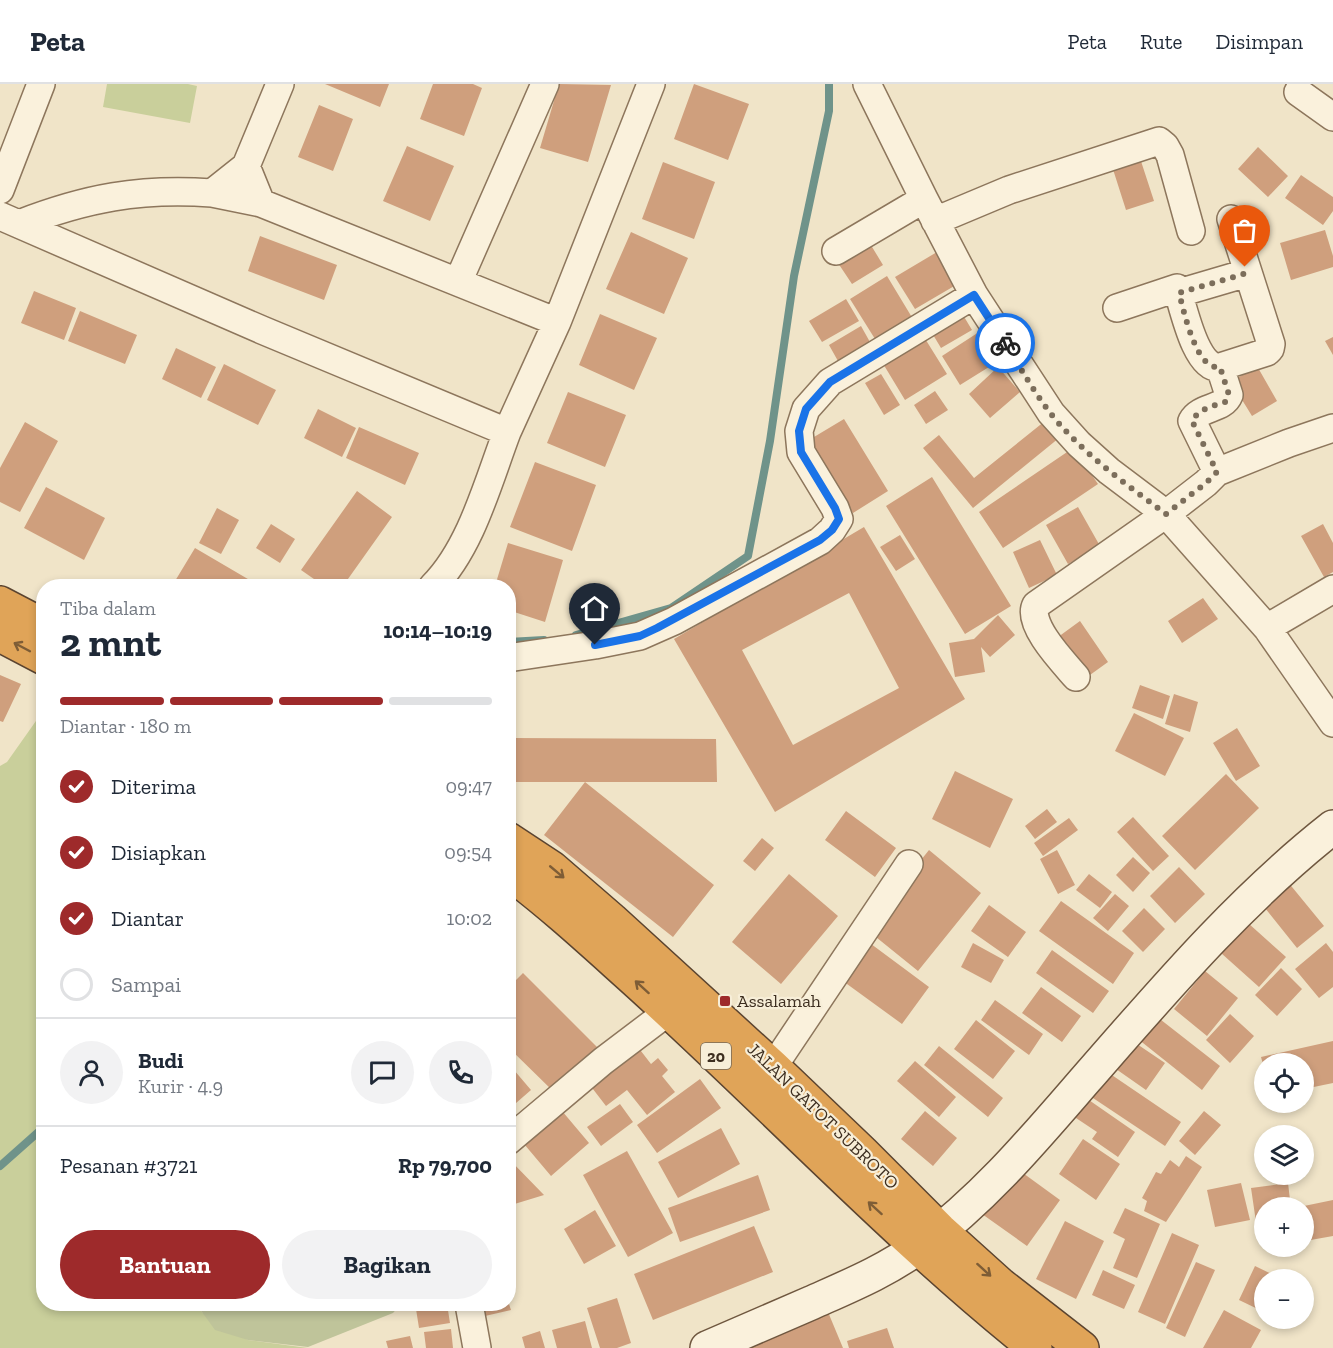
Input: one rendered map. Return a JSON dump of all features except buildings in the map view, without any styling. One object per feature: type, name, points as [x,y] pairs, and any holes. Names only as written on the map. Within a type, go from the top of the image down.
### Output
[{"type":"highway","points":[[0,603],[36,622]]},
{"type":"highway","points":[[0,635],[36,654]]},
{"type":"highway","name":"JALAN GATOT SUBROTO","points":[[516,844],[561,875],[773,1067],[862,1152],[929,1239],[1026,1345]]},
{"type":"highway","name":"JALAN GATOT SUBROTO","points":[[516,879],[581,932],[669,1011],[844,1180],[1001,1285],[1082,1348]]},
{"type":"street","points":[[0,190],[41,84]]},
{"type":"street","points":[[212,193],[246,166],[280,84]]},
{"type":"street","points":[[458,282],[545,84]]},
{"type":"street","points":[[440,579],[456,556],[474,518],[507,432],[557,322],[651,84]]},
{"type":"street","points":[[869,89],[974,295],[1051,413],[1086,451],[1166,514],[1267,628],[1333,723]]},
{"type":"street","points":[[1298,92],[1333,117]]},
{"type":"street","points":[[836,251],[929,210],[1009,190],[1159,141],[1170,155],[1191,231]]},
{"type":"street","points":[[246,166],[261,203]]},
{"type":"street","points":[[10,220],[108,197],[145,192],[174,190],[212,193],[261,203],[557,322]]},
{"type":"street","points":[[1117,308],[1177,288],[1198,351],[1207,364],[1216,368],[1270,349],[1271,344],[1231,219]]},
{"type":"street","points":[[10,220],[262,330],[507,432]]},
{"type":"street","points":[[1179,293],[1247,273]]},
{"type":"street","points":[[516,656],[640,636],[674,621],[820,540],[832,530],[839,519],[835,508],[801,452],[799,431],[806,409],[830,382],[974,295]]},
{"type":"street","points":[[1217,472],[1192,421],[1195,415],[1202,410],[1228,399],[1229,395],[1220,367]]},
{"type":"street","points":[[1076,677],[1046,640],[1034,614],[1034,607],[1166,514],[1217,472],[1333,428]]},
{"type":"street","points":[[1267,628],[1333,589]]},
{"type":"street","points":[[707,1348],[852,1285],[890,1266],[929,1239],[971,1204],[1017,1158],[1153,1003],[1248,901],[1333,827]]},
{"type":"street","points":[[773,1067],[909,864]]},
{"type":"street","points":[[516,1134],[603,1060],[669,1011]]},
{"type":"street","points":[[470,1311],[477,1348]]},
{"type":"green space","points":[[107,84],[197,86],[190,123],[103,107]]},
{"type":"green space","points":[[36,721],[36,1311],[202,1311],[248,1340],[308,1348],[0,1348],[0,766],[7,762]]},
{"type":"green space","points":[[395,1311],[308,1347],[248,1340],[215,1330],[202,1312]]},
{"type":"waterway","points":[[576,635],[671,608],[748,556],[770,441],[794,276],[829,111],[829,84]]},
{"type":"waterway","points":[[516,642],[544,640]]},
{"type":"waterway","points":[[0,1166],[36,1134]]},
{"type":"way so far","points":[[1005,343],[1051,413],[1079,444],[1109,471],[1166,514],[1217,472],[1192,421],[1195,415],[1202,410],[1225,402],[1229,395],[1220,367],[1216,368],[1207,364],[1198,351],[1179,293],[1247,273],[1245,267]]},
{"type":"place","name":"Assalamah","points":[[725,1001]]},
{"type":"route","points":[[595,645],[640,636],[674,621],[820,540],[832,530],[839,519],[835,508],[801,452],[799,431],[806,409],[830,382],[974,295],[1005,343]]}]
